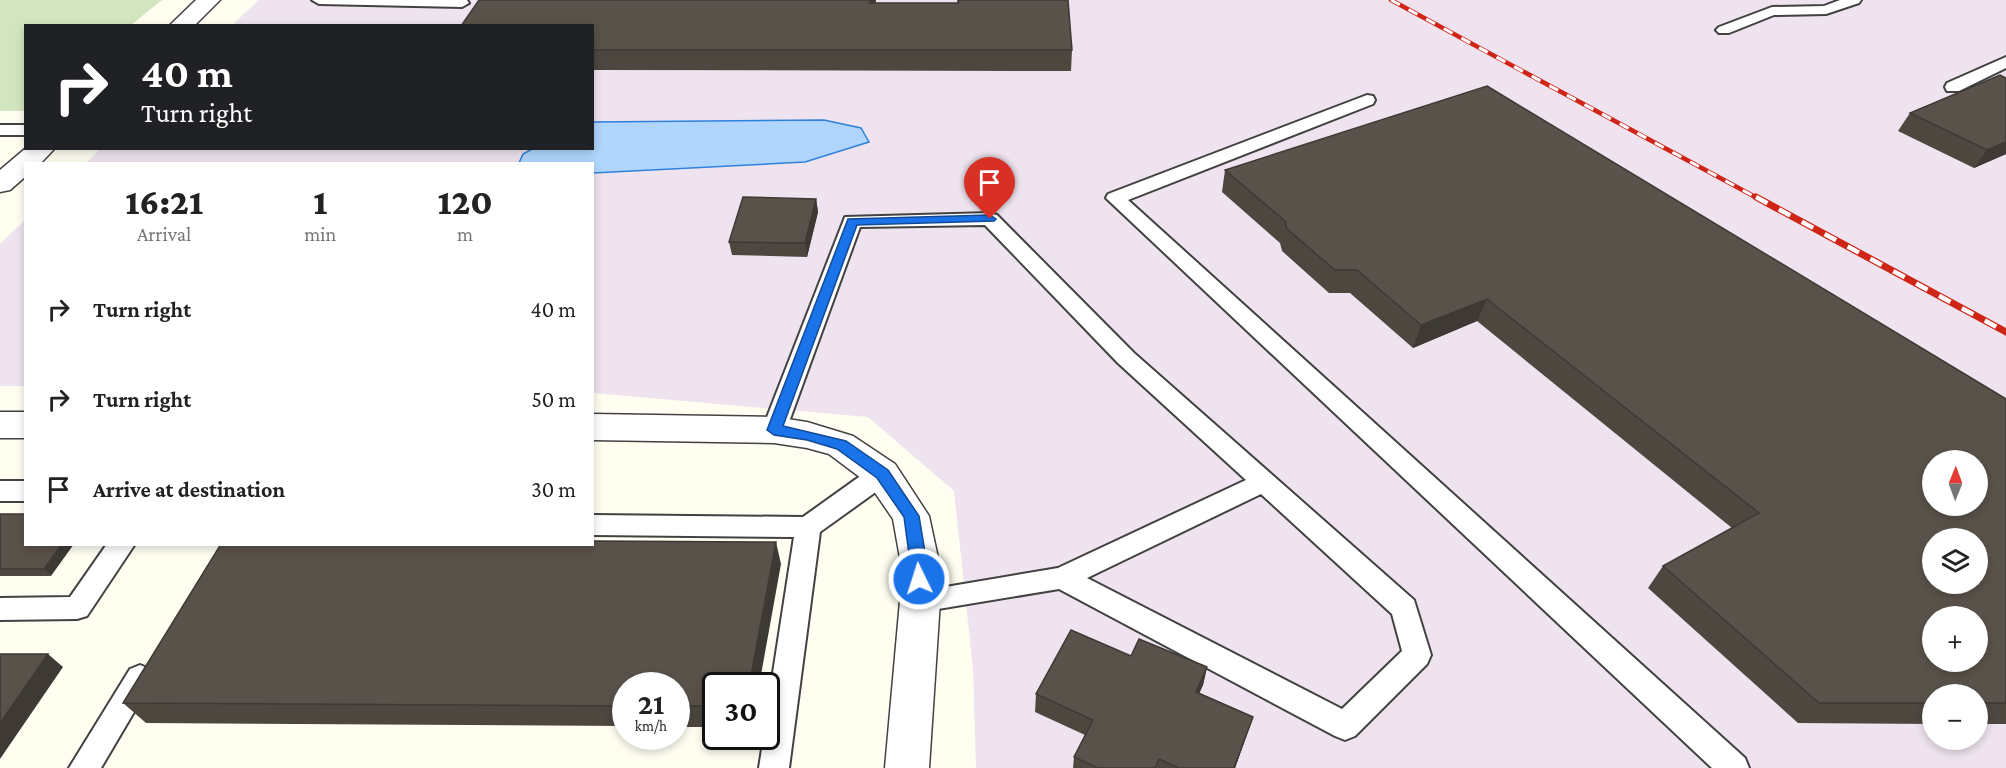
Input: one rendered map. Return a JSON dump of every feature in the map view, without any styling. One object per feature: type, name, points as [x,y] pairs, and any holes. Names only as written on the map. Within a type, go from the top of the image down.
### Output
[{"type":"street","points":[[182,24],[209,0]]},
{"type":"street","points":[[26,162],[40,150]]},
{"type":"street","points":[[0,184],[24,163]]},
{"type":"street","points":[[0,425],[24,425]]},
{"type":"street","points":[[594,427],[774,430],[807,435],[841,445],[882,474],[911,516],[919,558],[920,601],[907,768]]},
{"type":"lane","points":[[319,0],[462,3]]},
{"type":"lane","points":[[1724,30],[1772,11],[1826,10],[1854,0]]},
{"type":"lane","points":[[1953,87],[2006,62]]},
{"type":"lane","points":[[1367,100],[1115,198],[1734,768]]},
{"type":"lane","points":[[0,130],[24,130]]},
{"type":"lane","points":[[774,430],[852,221],[990,219],[1126,358],[1404,608],[1417,655],[1345,726],[1062,578]]},
{"type":"lane","points":[[594,525],[808,526],[882,474]]},
{"type":"lane","points":[[920,601],[1062,578],[1264,482]]},
{"type":"lane","points":[[0,491],[24,491]]},
{"type":"lane","points":[[774,768],[808,526]]},
{"type":"lane","points":[[0,609],[77,608],[121,546]]},
{"type":"lane","points":[[84,768],[154,656]]},
{"type":"shaded area","points":[[259,0],[2006,0],[2006,768],[976,768],[973,668],[954,491],[868,417],[594,393],[594,162],[87,162],[99,150],[594,150],[594,24],[233,24]]},
{"type":"shaded area","points":[[24,221],[24,386],[0,386],[0,244]]},
{"type":"green space","points":[[0,0],[162,0],[132,24],[24,24],[24,111],[0,111]]},
{"type":"water","points":[[824,120],[861,128],[869,142],[805,162],[594,173],[594,162],[519,162],[523,154],[530,150],[594,150],[594,122]]},
{"type":"building","points":[[479,0],[871,0],[870,3],[958,3],[958,0],[1068,0],[1072,50],[594,50],[594,24],[462,24]]},
{"type":"building","points":[[2000,75],[2006,78],[2006,142],[1987,150],[1910,113]]},
{"type":"building","points":[[1487,86],[2006,399],[2006,703],[1988,703],[1988,684],[1922,684],[1922,703],[1819,703],[1663,566],[1759,513],[1487,299],[1421,325],[1357,270],[1335,270],[1287,229],[1285,221],[1225,170]]},
{"type":"building","points":[[743,197],[816,199],[805,243],[729,242]]},
{"type":"building","points":[[0,514],[24,514],[24,546],[61,546],[44,569],[0,569]]},
{"type":"building","points":[[594,541],[776,542],[752,672],[702,672],[702,706],[690,706],[690,672],[612,672],[612,706],[123,703],[220,546],[594,546]]},
{"type":"building","points":[[1071,630],[1131,656],[1139,639],[1207,667],[1196,692],[1253,717],[1234,768],[1179,768],[1159,759],[1155,768],[1098,768],[1074,757],[1093,720],[1036,694]]},
{"type":"building","points":[[0,654],[48,654],[0,723]]},
{"type":"railway","points":[[1391,0],[1759,199]]},
{"type":"railway","points":[[1756,197],[2006,332]]},
{"type":"route","points":[[919,579],[919,558],[911,516],[882,474],[841,445],[807,435],[774,430],[852,221],[990,219]]}]
